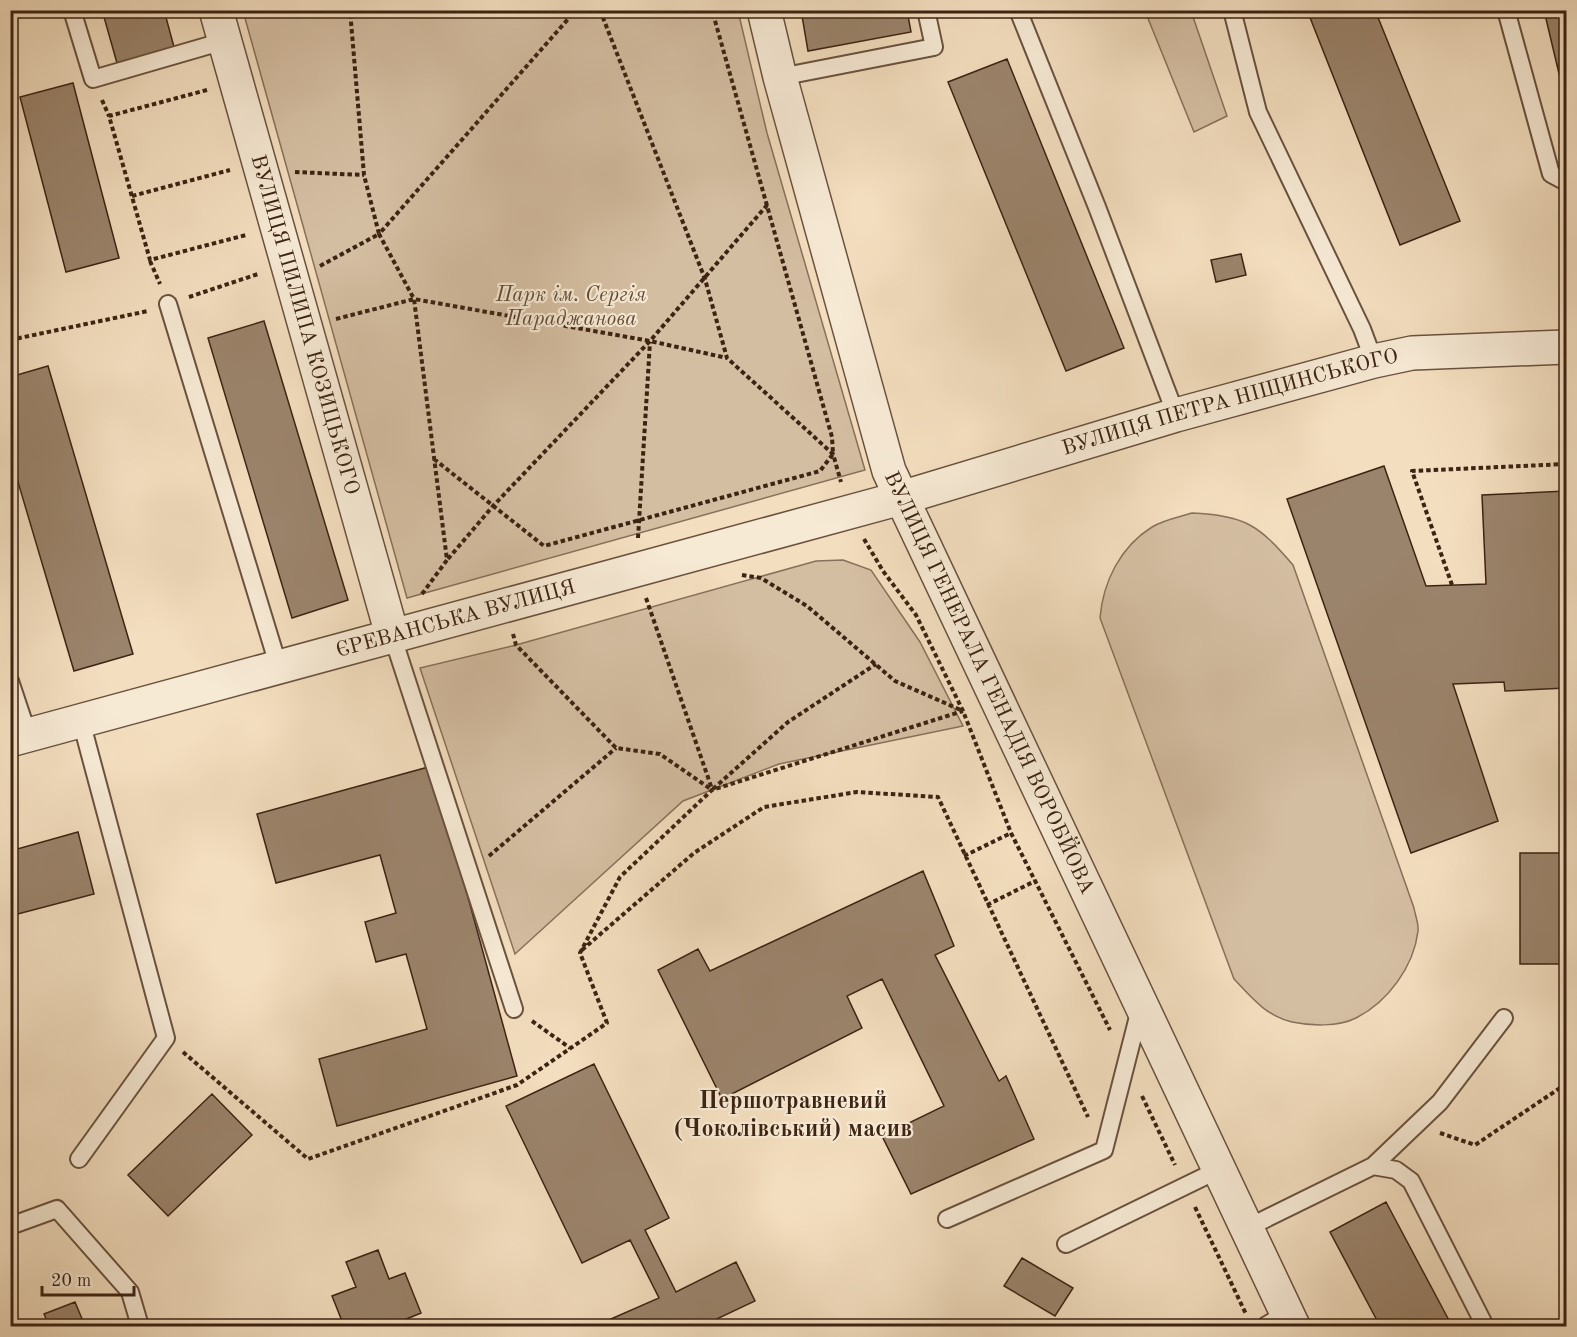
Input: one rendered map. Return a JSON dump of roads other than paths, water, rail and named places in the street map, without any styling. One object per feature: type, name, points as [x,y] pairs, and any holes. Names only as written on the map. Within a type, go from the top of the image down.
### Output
[{"type":"street","name":"ВУЛИЦЯ ГЕНЕРАЛА ГЕНАДІЯ ВОРОБЙОВА","points":[[764,10],[780,77],[889,471],[1142,1002],[1245,1229],[1282,1322]]},
{"type":"street","name":"ВУЛИЦЯ ПИЛИПА КОЗИЦЬКОГО","points":[[220,26],[393,638]]},
{"type":"street","name":"ВУЛИЦЯ ПЕТРА НІЩИНСЬКОГО","points":[[901,498],[1176,415],[1374,361],[1412,353],[1566,347]]},
{"type":"street","name":"ЄРЕВАНСЬКА ВУЛИЦЯ","points":[[19,738],[901,498]]},
{"type":"lane","points":[[72,10],[93,79],[220,26]]},
{"type":"lane","points":[[780,77],[934,47],[926,10]]},
{"type":"lane","points":[[1018,10],[1097,207],[1176,415]]},
{"type":"lane","points":[[1232,10],[1258,112],[1362,328],[1374,361]]},
{"type":"lane","points":[[1506,10],[1551,174],[1566,182]]},
{"type":"lane","points":[[168,304],[279,668]]},
{"type":"lane","points":[[393,638],[514,1009]]},
{"type":"lane","points":[[10,681],[19,738]]},
{"type":"lane","points":[[79,1159],[166,1038],[81,721]]},
{"type":"lane","points":[[947,1220],[1104,1150],[1142,1002]]},
{"type":"lane","points":[[1245,1229],[1373,1166],[1440,1102],[1504,1018]]},
{"type":"lane","points":[[1373,1166],[1396,1170],[1411,1181],[1485,1326]]},
{"type":"lane","points":[[1066,1244],[1218,1170]]},
{"type":"lane","points":[[10,1226],[57,1209],[130,1292],[140,1326]]},
{"type":"district","name":"Першотравневий (Чоколівський) масив","points":[[793,1116]]},
{"type":"park label","name":"Парк ім. Сергія Параджанова","points":[[571,307]]}]
